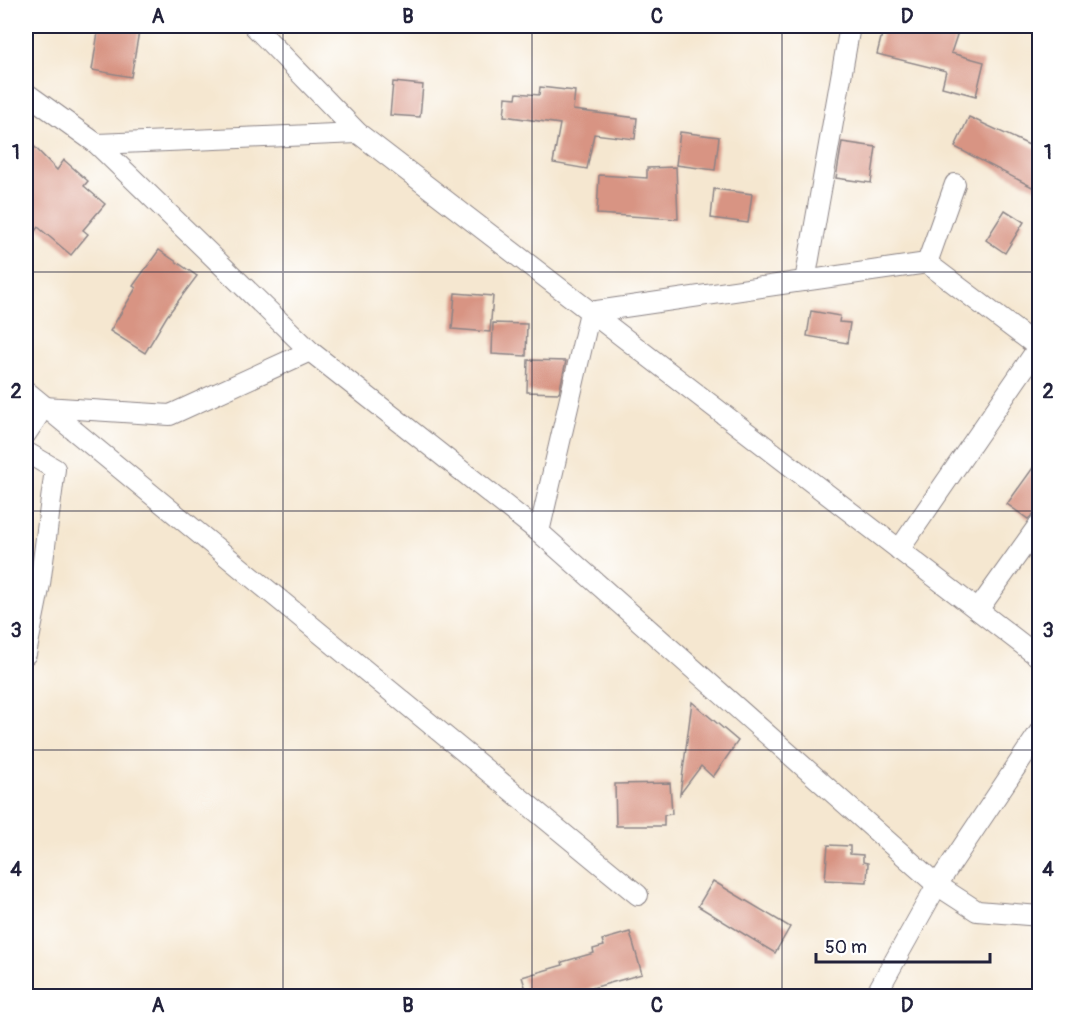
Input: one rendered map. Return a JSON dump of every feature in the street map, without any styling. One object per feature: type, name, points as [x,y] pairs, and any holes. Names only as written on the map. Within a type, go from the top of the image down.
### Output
[{"type":"street","points":[[805,281],[850,26]]},
{"type":"street","points":[[265,29],[358,133],[1040,658]]},
{"type":"street","points":[[26,93],[97,144],[310,351],[539,532],[937,885],[976,911],[1040,916]]},
{"type":"street","points":[[97,144],[358,133]]},
{"type":"street","points":[[927,263],[955,184]]},
{"type":"street","points":[[591,312],[927,263],[1039,346],[899,550]]},
{"type":"street","points":[[539,532],[591,312]]},
{"type":"street","points":[[44,407],[170,415],[310,351]]},
{"type":"street","points":[[26,391],[638,895]]},
{"type":"street","points":[[26,434],[44,407]]},
{"type":"street","points":[[26,452],[55,469],[40,584],[26,654]]},
{"type":"street","points":[[978,610],[1040,523]]},
{"type":"street","points":[[875,996],[937,885],[1040,730]]},
{"type":"building","points":[[99,26],[140,26],[131,77],[92,70]]},
{"type":"building","points":[[884,26],[960,26],[951,53],[984,62],[976,96],[942,87],[946,71],[877,54]]},
{"type":"building","points":[[393,82],[423,85],[420,117],[390,115]]},
{"type":"building","points":[[540,87],[575,91],[573,110],[637,118],[635,139],[594,134],[587,169],[553,163],[560,124],[504,116],[506,97],[516,98],[517,93],[539,95]]},
{"type":"building","points":[[969,117],[1040,150],[1040,191],[955,147]]},
{"type":"building","points":[[680,132],[719,137],[715,170],[676,165]]},
{"type":"building","points":[[26,138],[57,170],[64,160],[88,181],[84,186],[105,204],[83,230],[88,234],[71,255],[38,227],[26,243]]},
{"type":"building","points":[[842,142],[876,147],[871,183],[836,178]]},
{"type":"building","points":[[676,167],[678,219],[597,214],[599,175],[647,178],[647,168]]},
{"type":"building","points":[[714,189],[752,194],[748,223],[711,218]]},
{"type":"building","points":[[1005,210],[1024,222],[1005,253],[986,240]]},
{"type":"building","points":[[159,250],[197,276],[167,316],[145,353],[110,331],[136,288],[133,286]]},
{"type":"building","points":[[455,293],[493,296],[490,332],[452,329]]},
{"type":"building","points":[[811,311],[840,316],[839,322],[850,323],[847,343],[807,336]]},
{"type":"building","points":[[493,323],[527,324],[526,356],[492,354]]},
{"type":"building","points":[[528,360],[566,361],[559,393],[527,392]]},
{"type":"building","points":[[1040,458],[1040,508],[1028,519],[1007,504]]},
{"type":"building","points":[[692,702],[738,741],[713,777],[701,766],[680,794]]},
{"type":"building","points":[[670,783],[672,814],[664,815],[664,826],[616,826],[615,784]]},
{"type":"building","points":[[828,845],[850,846],[850,854],[863,855],[863,862],[868,863],[867,882],[825,880]]},
{"type":"building","points":[[713,881],[790,927],[775,953],[698,906]]},
{"type":"building","points":[[630,932],[642,974],[564,996],[528,996],[522,977],[594,953],[593,949],[604,946],[602,940]]}]
